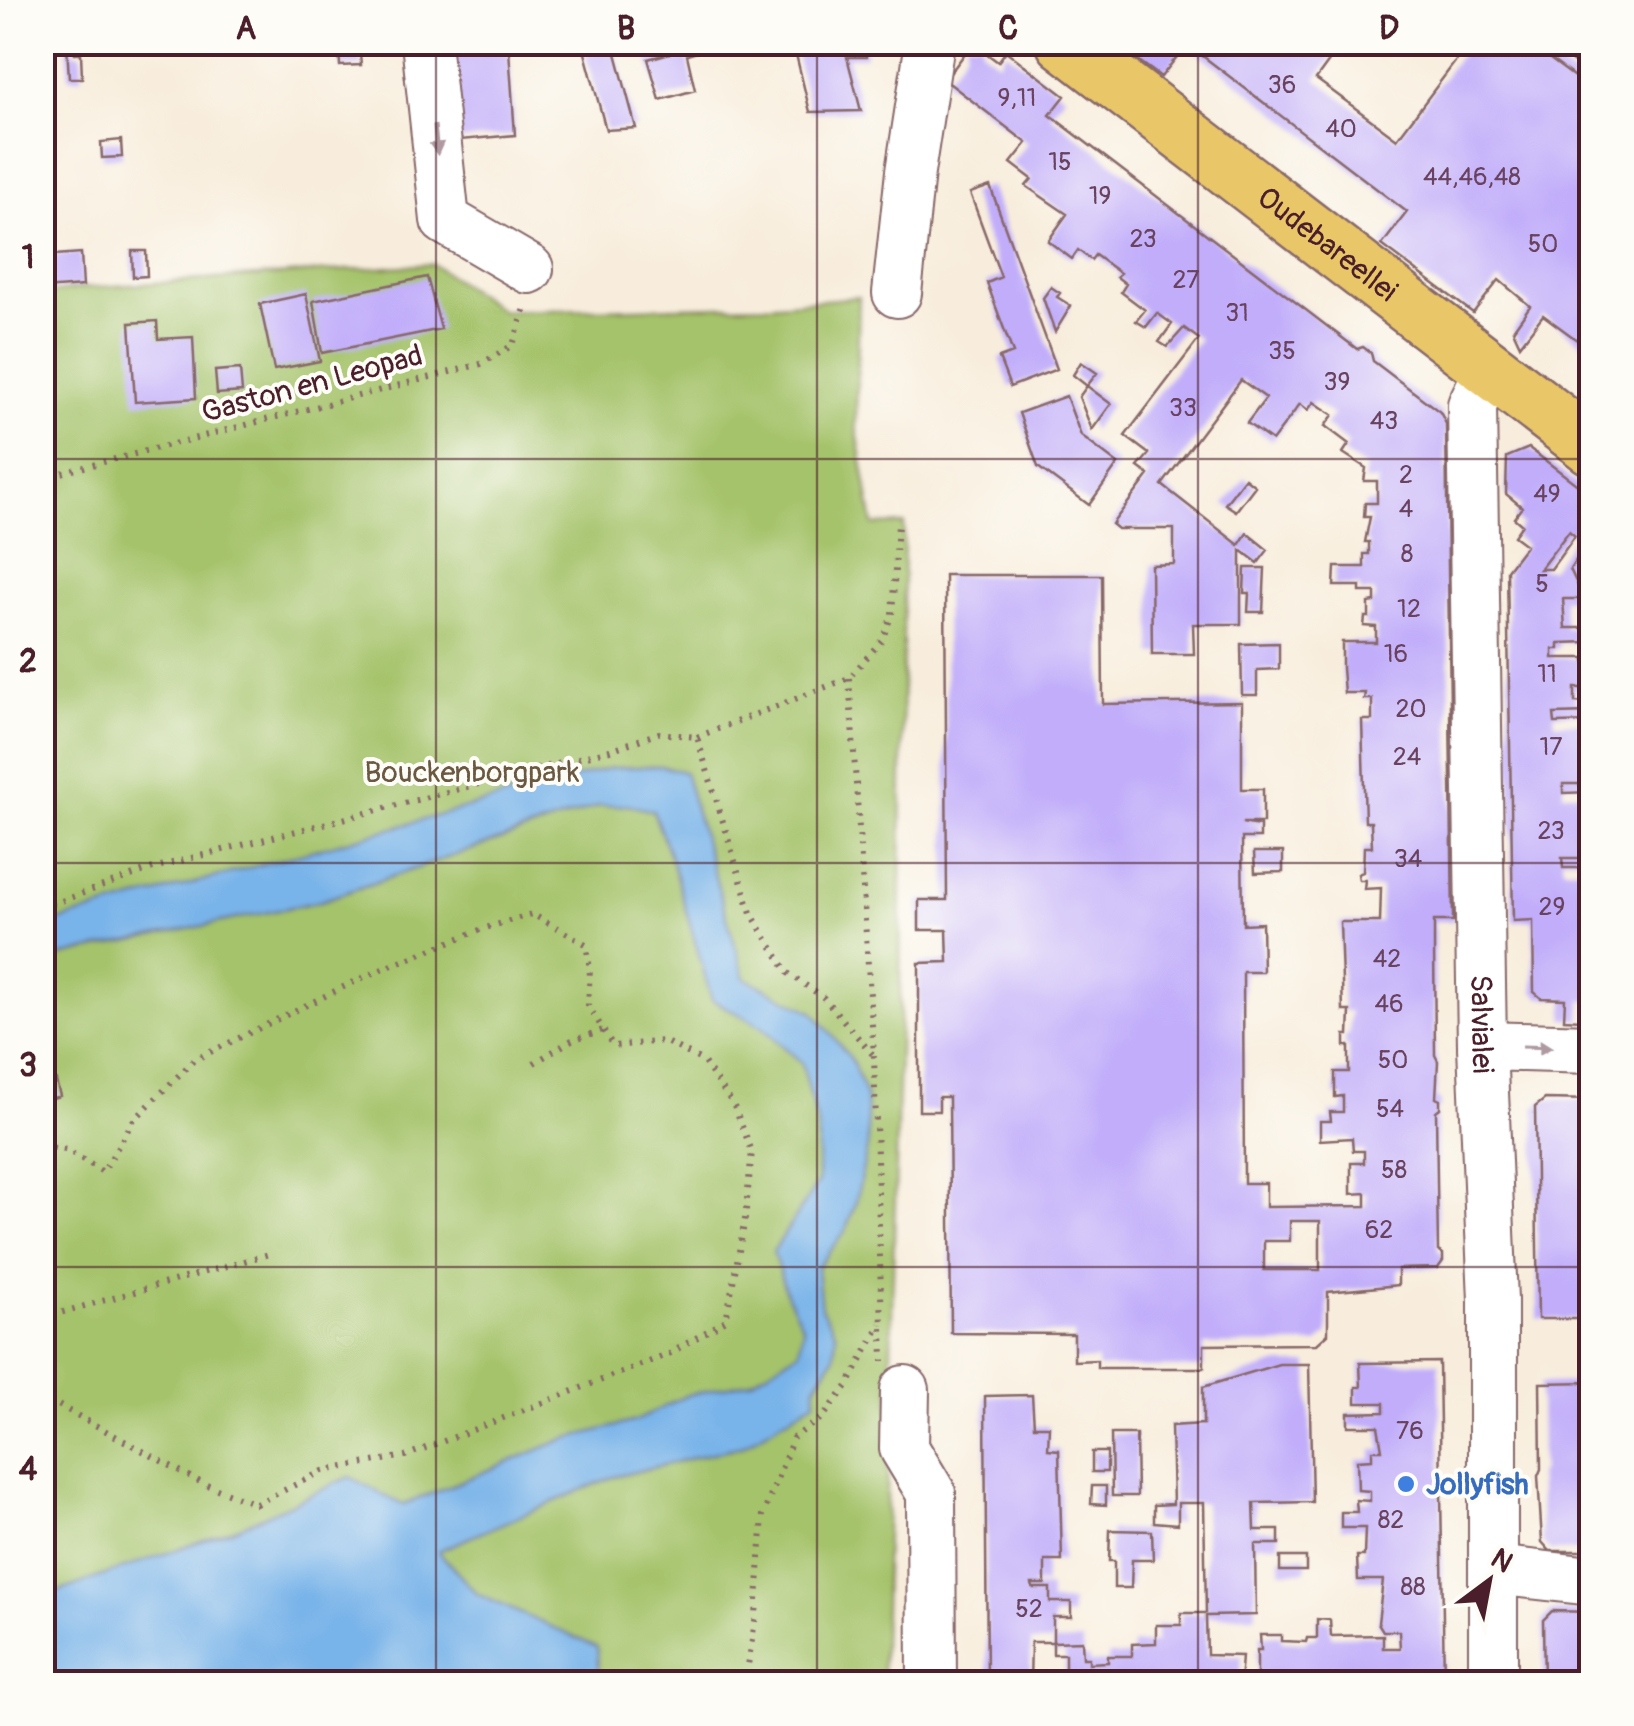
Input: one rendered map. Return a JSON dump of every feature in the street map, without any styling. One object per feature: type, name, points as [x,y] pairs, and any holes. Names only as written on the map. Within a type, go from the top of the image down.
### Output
[{"type":"main road","name":"Oudebareellei","points":[[1064,42],[1592,446]]},
{"type":"street","points":[[426,42],[445,220],[530,269]]},
{"type":"street","points":[[897,293],[930,42]]},
{"type":"street","name":"Salvialei","points":[[1490,370],[1472,405],[1482,1046],[1493,1300],[1493,1684]]},
{"type":"street","points":[[1482,1046],[1592,1049]]},
{"type":"street","points":[[894,1379],[904,1448],[912,1468],[930,1493],[932,1684]]},
{"type":"street","points":[[1494,1570],[1592,1580]]},
{"type":"path","name":"Gaston en Leopad","points":[[42,478],[481,364],[512,344],[528,295],[530,269]]},
{"type":"path","points":[[42,908],[153,868],[610,750],[659,733],[697,737],[849,678],[882,640],[892,614],[898,524]]},
{"type":"path","points":[[849,678],[874,1056],[882,1321],[894,1379]]},
{"type":"path","points":[[697,737],[750,914],[788,974],[824,998],[874,1056]]},
{"type":"path","points":[[42,1146],[67,1150],[104,1172],[133,1121],[194,1060],[368,974],[482,929],[532,914],[586,944],[590,968],[588,1004],[612,1046],[664,1041],[703,1060],[733,1104],[752,1151],[745,1219],[726,1320],[669,1354],[405,1456],[323,1471],[256,1504],[204,1484],[49,1400],[42,1388]]},
{"type":"path","points":[[534,1063],[572,1040],[603,1030]]},
{"type":"path","points":[[42,1318],[269,1254]]},
{"type":"path","points":[[744,1684],[756,1615],[763,1514],[793,1438],[823,1417],[848,1385],[882,1321]]},
{"type":"green space","name":"Bouckenborgpark","points":[[432,264],[502,311],[765,305],[859,297],[856,425],[873,525],[904,524],[900,1019],[882,1683],[43,1683],[43,294]]},
{"type":"water","points":[[661,766],[684,772],[745,978],[813,1012],[851,1059],[866,1096],[868,1144],[856,1202],[845,1232],[817,1268],[821,1308],[836,1334],[834,1357],[816,1386],[815,1401],[742,1446],[610,1478],[438,1551],[477,1594],[597,1647],[599,1683],[43,1683],[43,1597],[237,1528],[350,1477],[403,1505],[565,1439],[636,1421],[687,1395],[751,1381],[799,1351],[803,1327],[787,1296],[773,1252],[818,1182],[818,1126],[802,1063],[761,1026],[712,1000],[653,811],[628,805],[599,806],[321,901],[43,960],[43,925],[610,768]]},
{"type":"building","points":[[339,42],[359,42],[361,65],[340,66]]},
{"type":"building","points":[[443,42],[564,45],[509,50],[515,135],[449,141]]},
{"type":"building","points":[[582,42],[613,42],[636,128],[606,130]]},
{"type":"building","points":[[675,42],[698,42],[701,51],[687,55],[695,90],[660,100],[648,59],[678,51]]},
{"type":"building","points":[[793,42],[866,42],[866,57],[847,57],[861,111],[810,112]]},
{"type":"building","points":[[966,42],[982,42],[982,50],[998,62],[1006,51],[1065,96],[1050,115],[1357,349],[1363,347],[1371,353],[1373,361],[1440,412],[1446,424],[1453,921],[1434,921],[1436,1098],[1440,1100],[1436,1111],[1438,1251],[1443,1254],[1443,1261],[1438,1268],[1398,1269],[1398,1285],[1328,1292],[1328,1334],[1317,1344],[1204,1345],[1204,1368],[1097,1368],[1097,1360],[1074,1361],[1074,1334],[951,1333],[949,1097],[939,1097],[939,1111],[919,1111],[919,963],[948,962],[947,930],[919,930],[919,900],[947,900],[945,575],[1102,575],[1103,704],[1242,702],[1242,789],[1263,789],[1263,823],[1242,823],[1260,826],[1260,838],[1242,838],[1243,924],[1262,923],[1263,972],[1243,972],[1244,1183],[1266,1183],[1266,1207],[1366,1206],[1366,1193],[1351,1194],[1351,1163],[1364,1163],[1364,1151],[1353,1151],[1352,1138],[1320,1140],[1320,1121],[1331,1121],[1330,1112],[1343,1112],[1343,1096],[1335,1097],[1335,1072],[1349,1072],[1345,1035],[1349,1035],[1350,1011],[1343,1011],[1340,922],[1380,922],[1381,888],[1364,889],[1365,880],[1359,880],[1358,874],[1363,872],[1364,847],[1372,847],[1371,822],[1365,822],[1362,720],[1372,720],[1372,699],[1364,699],[1365,693],[1344,693],[1342,668],[1342,642],[1376,642],[1376,627],[1364,626],[1369,603],[1375,602],[1375,592],[1360,592],[1360,586],[1334,586],[1335,567],[1364,567],[1364,554],[1369,554],[1369,542],[1365,542],[1370,517],[1364,517],[1365,503],[1377,503],[1377,481],[1364,481],[1366,468],[1343,453],[1349,444],[1325,426],[1333,415],[1314,402],[1308,410],[1300,404],[1272,441],[1247,423],[1266,398],[1241,380],[1162,485],[1239,545],[1247,533],[1268,550],[1258,563],[1241,550],[1241,624],[1193,624],[1194,654],[1152,654],[1151,565],[1174,564],[1174,529],[1118,529],[1112,524],[1149,475],[1138,467],[1149,454],[1125,436],[1199,339],[1184,328],[1167,347],[1159,342],[1172,324],[1157,313],[1146,327],[1136,321],[1145,310],[1121,292],[1126,284],[1117,277],[1120,273],[1095,255],[1091,260],[1078,250],[1072,259],[1048,241],[1067,214],[1026,186],[1032,179],[1011,163],[1027,143],[945,80],[966,52]],"holes":[[[1290,1221],[1320,1221],[1320,1270],[1264,1270],[1264,1241],[1290,1241]]]},
{"type":"building","points":[[1113,42],[1343,42],[1316,79],[1397,139],[1470,42],[1527,42],[1592,90],[1592,156],[1579,173],[1592,183],[1592,256],[1588,261],[1592,264],[1592,351],[1543,315],[1520,345],[1513,330],[1530,306],[1499,280],[1473,313],[1382,245],[1407,212],[1187,44],[1161,77]]},
{"type":"building","points":[[1547,42],[1592,42],[1592,77]]},
{"type":"building","points":[[67,46],[74,46],[74,53],[81,53],[82,78],[69,78]]},
{"type":"building","points":[[121,140],[122,157],[102,158],[101,142]]},
{"type":"building","points":[[990,186],[1057,369],[1010,387],[999,358],[1013,353],[987,283],[1001,277],[970,193]]},
{"type":"building","points":[[132,251],[146,251],[147,276],[133,277]]},
{"type":"building","points":[[81,253],[83,286],[42,289],[42,256]]},
{"type":"building","points":[[427,277],[441,329],[322,353],[313,301]]},
{"type":"building","points":[[1051,287],[1060,293],[1057,297],[1071,306],[1055,332],[1043,298]]},
{"type":"building","points":[[306,294],[320,361],[274,370],[260,304]]},
{"type":"building","points":[[157,321],[158,339],[193,337],[196,398],[135,402],[130,323]]},
{"type":"building","points":[[1081,362],[1097,373],[1087,386],[1073,375]]},
{"type":"building","points":[[240,369],[242,392],[217,394],[215,371]]},
{"type":"building","points":[[1087,386],[1111,404],[1092,430],[1079,397]]},
{"type":"building","points":[[1066,396],[1081,436],[1118,464],[1089,505],[1038,467],[1019,413]]},
{"type":"building","points":[[1529,448],[1592,496],[1592,587],[1582,580],[1589,570],[1576,560],[1570,569],[1584,599],[1563,599],[1565,628],[1592,628],[1590,642],[1559,643],[1559,649],[1553,649],[1553,658],[1585,658],[1586,688],[1575,688],[1575,702],[1589,703],[1589,713],[1554,714],[1555,723],[1592,722],[1592,754],[1582,754],[1582,763],[1592,762],[1592,784],[1563,784],[1563,793],[1592,792],[1592,858],[1562,858],[1563,868],[1592,868],[1592,1001],[1582,1000],[1581,1020],[1564,1019],[1565,999],[1541,998],[1534,992],[1533,920],[1513,921],[1507,570],[1526,545],[1514,536],[1522,525],[1514,518],[1522,507],[1506,494],[1507,457]],"holes":[[[1569,531],[1575,536],[1551,569],[1540,569]]]},
{"type":"building","points":[[1245,478],[1255,486],[1236,511],[1225,504]]},
{"type":"building","points":[[1245,568],[1265,568],[1263,612],[1248,612]]},
{"type":"building","points":[[1279,643],[1279,669],[1257,670],[1257,695],[1242,695],[1241,644]]},
{"type":"building","points":[[1254,852],[1283,852],[1283,872],[1255,873]]},
{"type":"building","points":[[42,1048],[48,1051],[60,1096],[42,1101]]},
{"type":"building","points":[[1545,1099],[1592,1100],[1592,1319],[1538,1319],[1535,1107]]},
{"type":"building","points":[[1439,1362],[1444,1684],[1257,1684],[1260,1635],[1281,1635],[1281,1641],[1306,1642],[1307,1638],[1317,1638],[1317,1619],[1330,1620],[1331,1636],[1383,1635],[1383,1648],[1400,1648],[1399,1631],[1383,1631],[1378,1623],[1383,1580],[1358,1580],[1357,1556],[1364,1556],[1365,1528],[1341,1528],[1341,1512],[1357,1512],[1356,1500],[1370,1501],[1370,1491],[1358,1490],[1357,1460],[1372,1459],[1372,1450],[1382,1450],[1378,1426],[1348,1426],[1348,1413],[1384,1412],[1384,1403],[1356,1403],[1356,1387],[1361,1387],[1360,1363]]},
{"type":"building","points":[[1279,1364],[1309,1364],[1312,1502],[1254,1503],[1255,1530],[1279,1530],[1279,1544],[1255,1544],[1256,1615],[1206,1616],[1207,1655],[1242,1656],[1240,1684],[1065,1684],[1065,1654],[1053,1654],[1053,1642],[1082,1641],[1083,1658],[1089,1658],[1089,1663],[1108,1662],[1108,1656],[1132,1656],[1132,1644],[1156,1643],[1156,1625],[1181,1625],[1181,1613],[1206,1613],[1204,1503],[1178,1503],[1178,1524],[1154,1522],[1154,1505],[1173,1504],[1171,1426],[1203,1424],[1203,1387]]},
{"type":"building","points":[[1592,1382],[1592,1468],[1584,1468],[1585,1479],[1592,1479],[1592,1551],[1550,1551],[1542,1542],[1538,1476],[1540,1383]]},
{"type":"building","points":[[1032,1395],[1034,1426],[1049,1426],[1048,1449],[1059,1450],[1062,1561],[1045,1561],[1045,1584],[1032,1584],[1033,1588],[1050,1588],[1050,1602],[1071,1602],[1071,1617],[1053,1617],[1053,1642],[1031,1642],[1030,1684],[987,1684],[985,1396]]},
{"type":"building","points":[[1111,1434],[1136,1434],[1137,1496],[1112,1496]]},
{"type":"building","points":[[1092,1452],[1107,1452],[1107,1472],[1092,1472]]},
{"type":"building","points":[[1092,1486],[1106,1486],[1106,1505],[1091,1504]]},
{"type":"building","points":[[1110,1530],[1152,1531],[1153,1560],[1132,1560],[1131,1588],[1114,1588],[1114,1561],[1109,1561]]},
{"type":"building","points":[[1280,1557],[1306,1557],[1306,1571],[1280,1571]]},
{"type":"building","points":[[1552,1611],[1592,1612],[1592,1684],[1544,1684],[1543,1620]]},
{"type":"place","name":"Jollyfish","points":[[1406,1484]]}]
